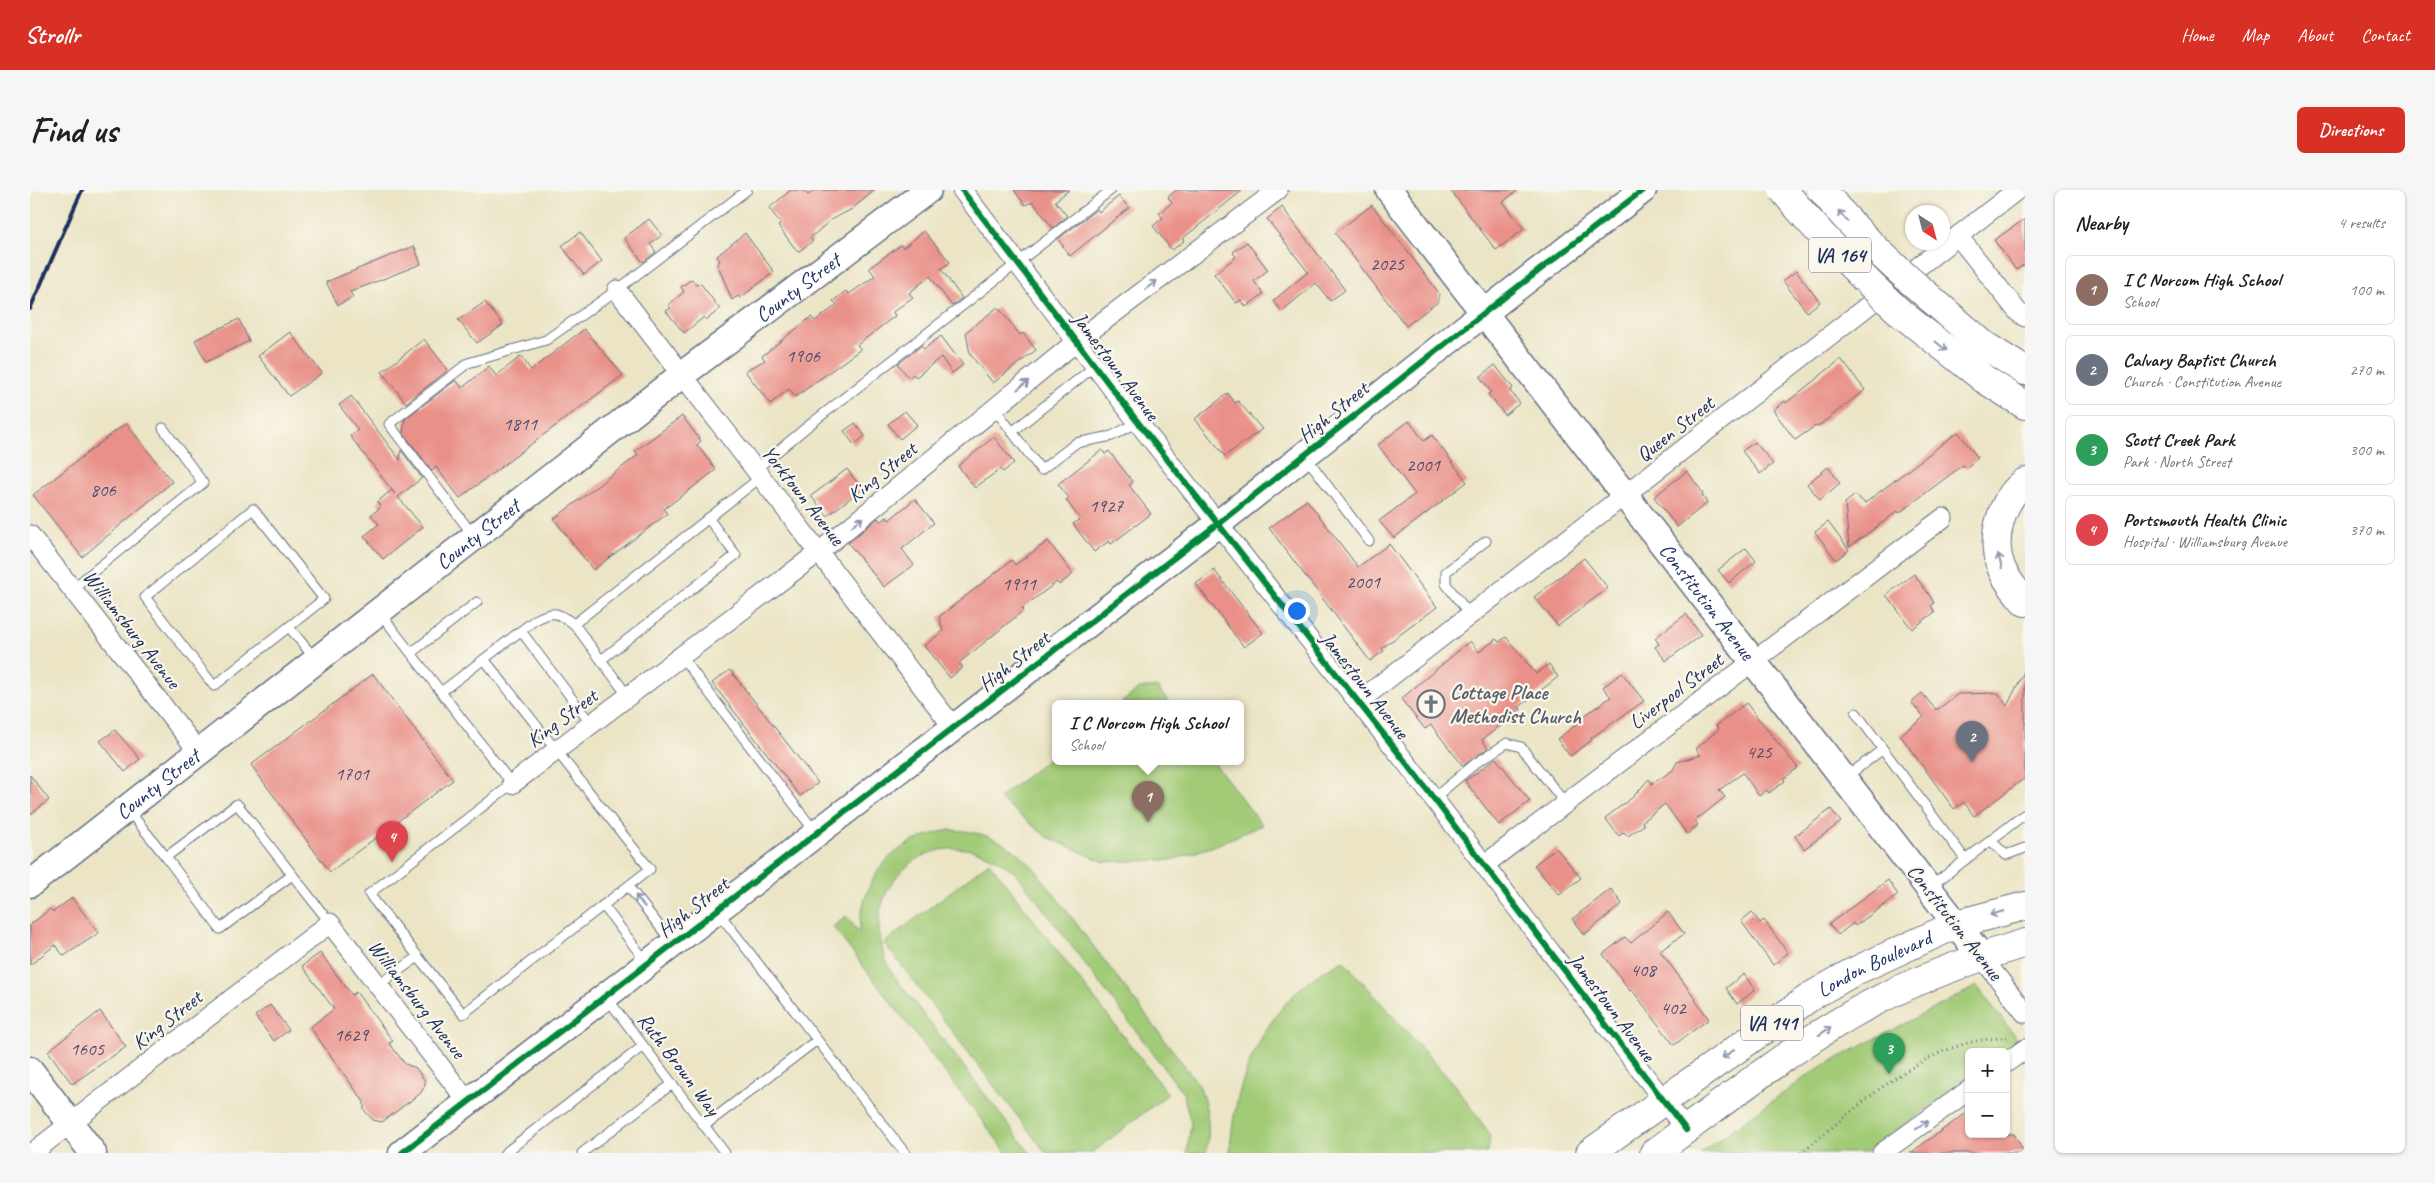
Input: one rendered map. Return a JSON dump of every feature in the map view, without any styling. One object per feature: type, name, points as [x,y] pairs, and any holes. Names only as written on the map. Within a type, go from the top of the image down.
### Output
[{"type":"main road","name":"VA 164","points":[[1783,190],[1813,227],[1866,281],[1903,315],[1977,373],[2025,405]]},
{"type":"main road","name":"VA 164","points":[[1822,190],[1852,226],[1890,264],[1984,346],[2025,371]]},
{"type":"main road","points":[[2025,482],[2009,499],[1998,530],[1997,547],[2000,566],[2010,584],[2025,602]]},
{"type":"main road","name":"London Boulevard","points":[[1590,1153],[1812,995],[1854,972],[1957,924],[2025,906]]},
{"type":"main road","name":"London Boulevard","points":[[1654,1153],[1794,1050],[1838,1022],[1932,975],[1981,956],[2025,943]]},
{"type":"street","name":"County Street","points":[[30,884],[682,374],[928,190]]},
{"type":"street","name":"Jamestown Avenue","points":[[962,190],[1138,422],[1434,798],[1686,1130]]},
{"type":"street","name":"King Street","points":[[512,784],[819,552],[1077,341],[1278,190]]},
{"type":"street","name":"Constitution Avenue","points":[[1389,190],[2025,1013]]},
{"type":"street","name":"High Street","points":[[402,1153],[1219,524],[1484,313],[1643,190]]},
{"type":"street","name":"Queen Street","points":[[1358,702],[2017,190]]},
{"type":"street","points":[[1958,236],[2018,312],[2025,317]]},
{"type":"street","name":"Yorktown Avenue","points":[[617,290],[954,728]]},
{"type":"street","name":"Liverpool Street","points":[[1484,865],[1943,518]]},
{"type":"street","name":"Williamsburg Avenue","points":[[30,535],[73,588],[198,752]]},
{"type":"street","name":"King Street","points":[[32,1153],[330,923]]},
{"type":"street","name":"Williamsburg Avenue","points":[[330,923],[468,1102]]},
{"type":"street","points":[[2010,1057],[2019,1044]]},
{"type":"street","points":[[30,1070],[93,1153]]},
{"type":"street","points":[[1882,1153],[1965,1093]]},
{"type":"lane","points":[[474,538],[389,424],[468,363],[546,340],[617,290],[746,190]]},
{"type":"lane","points":[[574,624],[708,518],[808,426],[1111,190]]},
{"type":"lane","points":[[1012,432],[1095,366]]},
{"type":"lane","points":[[994,409],[1041,470],[1076,443],[1112,436],[1138,422]]},
{"type":"lane","points":[[73,588],[203,482],[162,428]]},
{"type":"lane","points":[[1305,455],[1369,541]]},
{"type":"lane","points":[[253,509],[324,599],[289,627],[214,686],[145,597],[253,509]]},
{"type":"lane","points":[[601,660],[736,555],[708,518]]},
{"type":"lane","points":[[1470,615],[1446,584],[1446,572],[1486,541]]},
{"type":"lane","points":[[411,653],[477,602]]},
{"type":"lane","points":[[380,612],[512,784],[369,894],[463,1014],[650,869],[484,659]]},
{"type":"lane","points":[[441,692],[521,630],[546,614],[557,613],[574,624],[628,696]]},
{"type":"lane","points":[[289,627],[316,661]]},
{"type":"lane","points":[[521,630],[591,724]]},
{"type":"lane","points":[[681,656],[816,833]]},
{"type":"lane","points":[[1856,713],[1965,859]]},
{"type":"lane","points":[[1434,798],[1476,762],[1507,744],[1522,746],[1565,804]]},
{"type":"lane","points":[[1844,779],[1883,749]]},
{"type":"lane","points":[[166,857],[237,804],[330,923]]},
{"type":"lane","points":[[127,808],[220,929],[292,875]]},
{"type":"lane","points":[[1929,888],[2025,814]]},
{"type":"lane","points":[[1990,840],[2006,855],[2025,848]]},
{"type":"lane","points":[[628,886],[673,944]]},
{"type":"lane","points":[[603,905],[647,963]]},
{"type":"lane","points":[[716,910],[905,1153]]},
{"type":"lane","points":[[378,985],[418,957]]},
{"type":"lane","name":"Ruth Brown Way","points":[[605,996],[725,1153]]},
{"type":"lane","points":[[704,1126],[817,1040]]},
{"type":"lane","points":[[505,1153],[643,1046]]},
{"type":"lane","points":[[582,1153],[672,1084]]},
{"type":"path","points":[[1801,1153],[1888,1084],[1914,1067],[1972,1042],[2019,1044]]},
{"type":"green space","points":[[1140,688],[1158,688],[1167,700],[1125,700]]},
{"type":"green space","points":[[1052,756],[1052,765],[1216,765],[1262,825],[1214,846],[1172,860],[1104,862],[1047,837],[999,798]]},
{"type":"green space","points":[[950,830],[974,833],[996,840],[1015,851],[1034,868],[1199,1085],[1208,1119],[1206,1153],[1187,1153],[1191,1123],[1183,1093],[1020,878],[991,857],[962,849],[934,852],[909,865],[890,885],[880,912],[881,943],[894,976],[1030,1153],[1007,1153],[833,927],[846,916],[859,932],[867,893],[874,877],[884,863],[897,851],[912,842]]},
{"type":"green space","points":[[989,862],[1168,1094],[1092,1153],[1046,1153],[884,943]]},
{"type":"green space","points":[[1343,960],[1456,1087],[1490,1134],[1488,1153],[1230,1153],[1239,1092],[1254,1053],[1264,1034],[1275,1017],[1300,989],[1321,973]]},
{"type":"green space","points":[[1977,986],[2014,1035],[2018,1044],[2010,1049],[1965,1048],[1965,1082],[1865,1153],[1700,1153],[1817,1069]]},
{"type":"building","points":[[791,190],[803,190],[808,195],[815,190],[875,190],[852,209],[831,220],[810,238],[813,241],[798,252],[778,226],[781,224],[769,208]]},
{"type":"building","points":[[1014,190],[1069,190],[1055,201],[1067,216],[1053,228],[1033,202],[1025,205]]},
{"type":"building","points":[[1176,190],[1243,190],[1182,239],[1184,241],[1172,250],[1153,226],[1163,218],[1159,213],[1172,203],[1168,197]]},
{"type":"building","points":[[1450,190],[1518,190],[1503,202],[1524,229],[1496,250]]},
{"type":"building","points":[[1119,196],[1129,208],[1070,256],[1058,239],[1097,209],[1099,212]]},
{"type":"building","points":[[1372,205],[1439,293],[1439,301],[1406,326],[1335,233]]},
{"type":"building","points":[[1282,207],[1345,290],[1330,301],[1316,283],[1282,311],[1273,301],[1308,272],[1267,219]]},
{"type":"building","points":[[649,219],[662,235],[650,244],[656,252],[643,262],[624,238]]},
{"type":"building","points":[[2025,219],[2025,264],[2016,270],[1994,240]]},
{"type":"building","points":[[924,231],[950,262],[941,269],[962,298],[952,306],[930,276],[909,293],[913,297],[893,312],[895,316],[857,345],[861,349],[795,397],[789,389],[770,404],[745,371],[765,360],[762,356],[811,317],[815,321],[837,305],[833,301],[846,291],[849,294],[875,276],[869,268],[901,245],[903,248]]},
{"type":"building","points":[[580,232],[602,261],[584,275],[562,246]]},
{"type":"building","points":[[745,233],[774,272],[740,298],[738,296],[732,300],[717,263],[720,261],[717,256]]},
{"type":"building","points":[[1247,242],[1268,270],[1254,281],[1263,294],[1246,307],[1241,300],[1236,303],[1214,274],[1236,257],[1233,252]]},
{"type":"building","points":[[414,246],[421,264],[350,292],[353,297],[338,305],[326,282]]},
{"type":"building","points":[[1796,271],[1820,302],[1807,312],[1783,281]]},
{"type":"building","points":[[692,279],[696,285],[701,284],[720,309],[706,320],[704,317],[684,333],[666,311],[671,308],[668,305],[684,292],[681,287]]},
{"type":"building","points":[[485,302],[503,325],[477,343],[458,320]]},
{"type":"building","points":[[998,307],[1020,335],[1023,333],[1036,350],[993,383],[970,354],[966,332]]},
{"type":"building","points":[[239,319],[249,341],[206,362],[195,340]]},
{"type":"building","points":[[584,329],[623,375],[460,498],[436,467],[432,471],[403,433],[405,419],[456,380],[462,388],[489,366],[496,376],[521,356],[531,370]]},
{"type":"building","points":[[290,332],[322,373],[289,396],[258,356]]},
{"type":"building","points":[[941,336],[963,365],[952,373],[941,357],[916,377],[913,374],[909,378],[898,364],[921,346],[924,349]]},
{"type":"building","points":[[424,339],[448,370],[406,403],[382,372]]},
{"type":"building","points":[[1841,359],[1865,390],[1817,427],[1815,426],[1795,440],[1773,410],[1785,401],[1786,403]]},
{"type":"building","points":[[1495,365],[1513,388],[1510,391],[1520,403],[1505,415],[1488,394],[1491,392],[1480,377]]},
{"type":"building","points":[[1228,393],[1235,403],[1238,401],[1262,429],[1225,456],[1195,419]]},
{"type":"building","points":[[351,396],[400,460],[401,450],[422,478],[398,497],[423,527],[383,559],[364,536],[379,524],[371,515],[381,507],[377,502],[392,490],[350,436],[358,430],[339,405]]},
{"type":"building","points":[[905,411],[917,425],[900,439],[888,424]]},
{"type":"building","points":[[682,416],[701,441],[697,445],[716,470],[664,509],[667,514],[593,570],[554,519],[638,455],[635,451]]},
{"type":"building","points":[[1409,421],[1424,441],[1432,435],[1467,482],[1394,538],[1379,521],[1415,494],[1378,445]]},
{"type":"building","points":[[126,423],[172,482],[82,557],[33,495]]},
{"type":"building","points":[[855,423],[865,436],[854,445],[844,431]]},
{"type":"building","points":[[1958,432],[1978,458],[1966,468],[1963,465],[1899,513],[1898,511],[1849,547],[1845,503],[1855,495],[1865,503]]},
{"type":"building","points":[[994,437],[1014,463],[1003,472],[1000,469],[975,488],[958,466]]},
{"type":"building","points":[[1755,442],[1773,464],[1760,474],[1742,451]]},
{"type":"building","points":[[1102,450],[1105,454],[1109,451],[1133,482],[1129,485],[1151,514],[1111,544],[1109,541],[1094,552],[1073,524],[1080,519],[1066,500],[1069,498],[1058,484]]},
{"type":"building","points":[[1828,467],[1840,483],[1820,500],[1807,484]]},
{"type":"building","points":[[847,469],[862,489],[827,516],[811,496]]},
{"type":"building","points":[[1687,471],[1703,493],[1702,495],[1707,503],[1677,527],[1654,497]]},
{"type":"building","points":[[915,499],[934,523],[902,549],[914,565],[884,587],[848,543],[878,518],[881,522],[887,517],[889,520]]},
{"type":"building","points":[[1307,500],[1358,567],[1389,544],[1437,607],[1382,648],[1384,651],[1370,661],[1269,528]]},
{"type":"building","points":[[1828,522],[1849,550],[1836,560],[1815,532]]},
{"type":"building","points":[[1048,541],[1073,574],[1059,585],[1057,582],[1022,608],[1024,610],[959,663],[963,667],[950,678],[924,646],[943,631],[939,617],[1012,560],[1015,565]]},
{"type":"building","points":[[1746,548],[1756,561],[1729,583],[1718,570]]},
{"type":"building","points":[[1584,558],[1608,588],[1558,626],[1534,597]]},
{"type":"building","points":[[1214,570],[1263,633],[1244,647],[1196,584]]},
{"type":"building","points":[[1914,574],[1934,603],[1931,606],[1935,612],[1912,629],[1886,595]]},
{"type":"building","points":[[1686,614],[1701,635],[1666,661],[1655,647],[1659,644],[1655,638]]},
{"type":"building","name":"Cottage Place Methodist Church","points":[[1506,637],[1536,674],[1549,664],[1558,677],[1519,707],[1521,709],[1482,740],[1488,748],[1463,766],[1431,725],[1425,729],[1401,699],[1470,641],[1479,652],[1496,639],[1499,642]]},
{"type":"building","points":[[730,670],[818,783],[800,796],[712,683]]},
{"type":"building","points":[[2025,670],[2025,778],[1974,816],[1964,802],[1954,809],[1900,735],[1924,717],[1911,702],[1922,693],[1935,709],[1938,709],[1958,694],[1998,693],[2007,706]]},
{"type":"building","points":[[1622,673],[1644,701],[1591,738],[1592,740],[1570,756],[1557,739],[1582,720],[1581,718],[1611,697],[1603,687]]},
{"type":"building","points":[[373,674],[453,780],[330,872],[251,765]]},
{"type":"building","points":[[1746,703],[1798,768],[1769,793],[1767,790],[1759,796],[1743,773],[1719,790],[1725,797],[1695,821],[1698,825],[1687,834],[1665,804],[1642,822],[1644,825],[1628,836],[1624,832],[1619,836],[1605,818],[1633,797],[1649,779],[1652,784],[1673,770],[1677,762],[1701,755],[1696,749],[1719,729],[1716,726]]},
{"type":"building","points":[[115,730],[140,759],[125,772],[100,741]]},
{"type":"building","points":[[1496,758],[1530,801],[1499,825],[1465,781]]},
{"type":"building","points":[[30,775],[49,800],[30,815]]},
{"type":"building","points":[[1831,809],[1841,822],[1804,849],[1795,836]]},
{"type":"building","points":[[1556,848],[1581,878],[1559,895],[1534,865]]},
{"type":"building","points":[[1888,880],[1898,895],[1855,926],[1853,923],[1838,935],[1829,924]]},
{"type":"building","points":[[1611,889],[1622,904],[1584,935],[1572,919]]},
{"type":"building","points":[[72,898],[99,933],[64,956],[55,945],[30,965],[30,925],[50,909],[53,912]]},
{"type":"building","points":[[1668,912],[1684,934],[1660,951],[1709,1019],[1674,1045],[1603,954],[1625,937],[1631,943]]},
{"type":"building","points":[[1752,912],[1760,923],[1764,920],[1788,953],[1773,965],[1741,921]]},
{"type":"building","points":[[320,953],[352,995],[356,992],[393,1041],[389,1043],[405,1064],[416,1068],[425,1081],[421,1093],[382,1122],[373,1120],[364,1110],[364,1102],[310,1027],[334,1009],[302,966]]},
{"type":"building","points":[[1744,974],[1755,990],[1737,1004],[1726,988]]},
{"type":"building","points":[[270,1005],[289,1030],[274,1041],[255,1016]]},
{"type":"building","points":[[100,1011],[126,1047],[72,1084],[48,1051]]},
{"type":"building","points":[[1965,1114],[1965,1138],[2010,1138],[2010,1134],[2014,1134],[2025,1153],[1910,1153]]},
{"type":"railway","points":[[30,309],[82,190]]},
{"type":"cycle path","points":[[962,190],[1133,416],[1415,774],[1686,1130]]},
{"type":"cycle path","points":[[402,1153],[1219,523],[1643,190]]},
{"type":"place","name":"Cottage Place Methodist Church","points":[[1431,704]]},
{"type":"place","name":"Calvary Baptist Church","points":[[1972,762]]},
{"type":"place","name":"I C Norcom High School","points":[[1148,822]]},
{"type":"place","name":"Portsmouth Health Clinic","points":[[392,862]]},
{"type":"place","name":"Scott Creek Park","points":[[1889,1074]]}]
